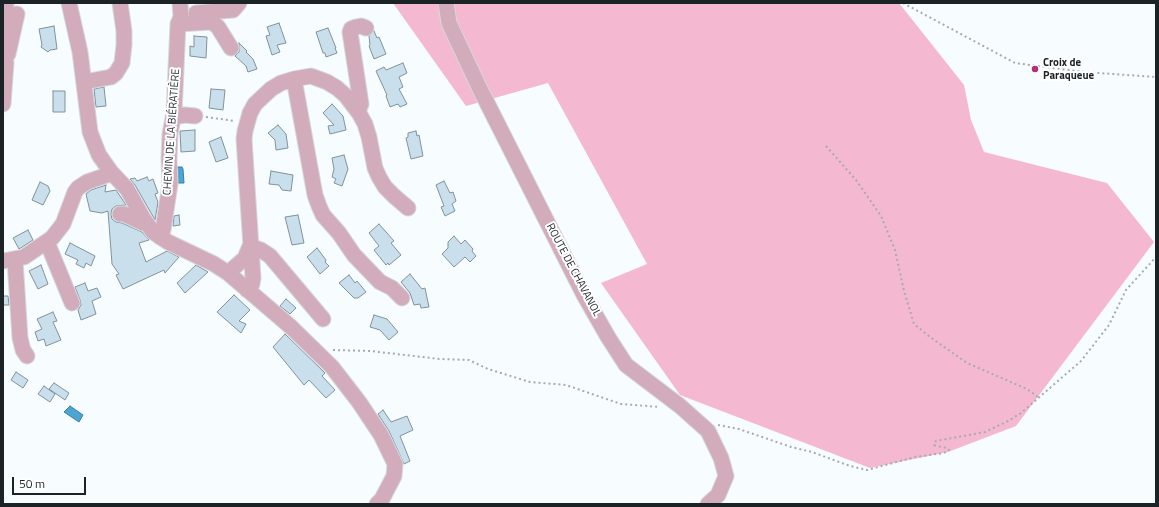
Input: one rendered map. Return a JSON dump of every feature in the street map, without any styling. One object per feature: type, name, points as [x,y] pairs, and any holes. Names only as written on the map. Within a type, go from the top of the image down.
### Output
[{"type":"street","points":[[3,38],[6,20],[6,3]]},
{"type":"street","points":[[69,3],[80,52],[90,132],[99,155],[111,172],[127,189],[146,223],[153,232],[183,250],[218,266],[228,273],[291,327],[332,367],[359,402],[381,436],[395,464],[394,476],[390,486],[377,504]]},
{"type":"street","points":[[84,82],[111,77],[116,73],[122,63],[124,56],[124,38],[120,3]]},
{"type":"street","points":[[180,14],[225,12],[233,10],[239,3]]},
{"type":"street","name":"ROUTE DE CHAVANOL","points":[[446,3],[449,23],[479,87],[584,295],[608,337],[626,365],[680,406],[708,431],[721,458],[726,476],[718,495],[708,504]]},
{"type":"street","points":[[3,104],[6,63],[4,57],[8,54],[17,14]]},
{"type":"street","points":[[180,14],[212,22],[218,27],[231,48]]},
{"type":"street","name":"CHEMIN DE LA BIÉRATIÈRE","points":[[160,237],[163,230],[168,197],[170,134],[173,117],[180,14]]},
{"type":"street","points":[[357,110],[361,104],[350,32],[351,29],[356,27],[361,26],[366,28]]},
{"type":"street","points":[[247,290],[252,284],[253,278],[244,139],[247,122],[253,109],[261,97],[271,88],[294,79],[311,76],[327,82],[346,96],[357,110],[365,124],[370,137],[375,168],[379,177],[385,187],[408,208]]},
{"type":"street","points":[[294,79],[318,206],[350,250],[380,282],[392,288],[402,298]]},
{"type":"street","points":[[173,117],[185,115],[195,116]]},
{"type":"street","points":[[27,356],[23,350],[20,338],[9,260],[24,257],[56,235],[63,224],[75,192],[78,188],[87,182],[111,172]]},
{"type":"street","points":[[120,214],[124,214],[146,223]]},
{"type":"street","points":[[47,242],[72,303]]},
{"type":"street","points":[[228,273],[245,258],[250,246]]},
{"type":"street","points":[[250,246],[261,250],[270,256],[322,319]]},
{"type":"path","points":[[903,3],[1015,63],[1084,72],[1156,77]]},
{"type":"path","points":[[195,116],[247,122]]},
{"type":"path","points":[[826,146],[852,175],[881,216],[895,250],[914,324],[967,363],[1027,389],[1038,397]]},
{"type":"path","points":[[699,423],[739,429],[791,447],[812,452],[850,466],[867,470],[915,457],[944,453],[949,450],[947,448],[934,445],[936,441],[985,432],[1015,417],[1081,360],[1109,325],[1126,290],[1156,258]]},
{"type":"path","points":[[322,358],[332,351],[351,350],[440,359],[469,360],[488,369],[530,382],[566,385],[621,404],[662,407],[680,406]]},
{"type":"shaded area","points":[[393,3],[899,3],[964,85],[971,120],[984,152],[1107,183],[1154,242],[1016,426],[948,452],[870,468],[680,395],[601,283],[647,264],[548,83],[466,106]]},
{"type":"water","points":[[177,167],[182,167],[183,169],[184,183],[177,183]]},
{"type":"water","points":[[70,406],[83,415],[79,422],[64,412]]},
{"type":"building","points":[[279,23],[286,43],[277,45],[280,52],[272,55],[266,36],[270,35],[267,27]]},
{"type":"building","points":[[54,26],[57,49],[50,50],[48,52],[41,47],[42,45],[39,29]]},
{"type":"building","points":[[328,28],[337,53],[326,57],[325,53],[323,53],[316,32]]},
{"type":"building","points":[[374,31],[377,38],[379,37],[386,54],[374,59],[369,46],[369,36]]},
{"type":"building","points":[[194,36],[207,37],[206,58],[190,56],[190,46],[194,47]]},
{"type":"building","points":[[239,43],[253,59],[257,69],[248,72],[246,66],[235,56],[239,52]]},
{"type":"building","points":[[403,63],[407,73],[399,77],[403,87],[399,89],[407,104],[400,107],[398,104],[390,107],[386,96],[387,95],[376,71],[384,67],[386,70]]},
{"type":"building","points":[[104,87],[106,106],[96,107],[94,89]]},
{"type":"building","points":[[211,89],[225,90],[223,110],[209,108]]},
{"type":"building","points":[[53,91],[65,91],[65,112],[53,112]]},
{"type":"building","points":[[332,104],[343,116],[346,130],[330,134],[328,126],[334,125],[323,113]]},
{"type":"building","points":[[278,125],[286,134],[288,148],[276,150],[275,140],[268,133]]},
{"type":"building","points":[[195,130],[195,151],[181,152],[180,131]]},
{"type":"building","points":[[416,131],[417,136],[419,135],[423,156],[411,159],[406,138],[408,137],[408,133]]},
{"type":"building","points":[[221,137],[228,158],[216,162],[209,142]]},
{"type":"building","points":[[344,155],[348,169],[342,186],[334,183],[336,179],[332,177],[334,169],[332,158]]},
{"type":"building","points":[[271,171],[293,175],[291,191],[282,190],[279,185],[269,184]]},
{"type":"building","points":[[147,177],[149,181],[153,179],[158,193],[155,194],[158,202],[155,220],[130,179],[135,178],[137,181]]},
{"type":"building","points":[[444,181],[450,193],[453,192],[456,201],[452,204],[455,211],[445,216],[441,207],[444,206],[436,185]]},
{"type":"building","points":[[40,182],[48,186],[50,191],[43,205],[32,200]]},
{"type":"building","points":[[106,185],[105,192],[116,190],[126,205],[116,206],[112,209],[112,219],[142,232],[149,240],[139,243],[146,262],[167,251],[179,257],[165,273],[164,270],[123,289],[116,275],[119,274],[112,264],[108,211],[102,213],[90,211],[86,194],[91,190]]},
{"type":"building","points":[[179,215],[180,225],[173,226],[174,216]]},
{"type":"building","points":[[298,215],[304,243],[292,245],[285,217]]},
{"type":"building","points":[[379,224],[394,241],[391,243],[401,255],[389,265],[388,263],[386,265],[374,250],[379,246],[369,233]]},
{"type":"building","points":[[28,230],[33,240],[19,249],[13,238]]},
{"type":"building","points":[[454,236],[461,244],[465,240],[473,249],[472,251],[476,256],[470,262],[465,257],[454,267],[442,254],[448,248],[448,242]]},
{"type":"building","points":[[70,243],[95,256],[91,266],[86,263],[84,268],[76,264],[78,260],[65,254]]},
{"type":"building","points":[[317,248],[329,266],[320,274],[307,257]]},
{"type":"building","points":[[41,265],[48,284],[38,289],[29,271]]},
{"type":"building","points":[[196,265],[208,272],[185,293],[177,283]]},
{"type":"building","points":[[410,274],[422,289],[425,288],[429,307],[421,308],[420,304],[414,305],[410,293],[401,282]]},
{"type":"building","points":[[349,275],[355,283],[357,281],[366,292],[358,298],[354,298],[339,283]]},
{"type":"building","points":[[85,283],[88,291],[97,288],[101,297],[92,301],[96,314],[81,320],[78,310],[81,305],[75,287]]},
{"type":"building","points":[[234,295],[250,310],[239,321],[246,324],[241,333],[217,312]]},
{"type":"building","points":[[3,296],[8,296],[9,305],[3,305]]},
{"type":"building","points":[[286,299],[296,308],[290,314],[280,306]]},
{"type":"building","points":[[53,312],[57,321],[53,322],[61,340],[46,346],[44,339],[38,341],[35,332],[42,329],[37,319]]},
{"type":"building","points":[[374,315],[387,319],[398,332],[389,340],[380,330],[370,327]]},
{"type":"building","points":[[285,334],[325,373],[322,376],[335,390],[326,398],[309,380],[304,385],[273,347]]},
{"type":"building","points":[[16,372],[28,380],[23,388],[11,380]]},
{"type":"building","points":[[54,383],[69,393],[65,400],[49,389]]},
{"type":"building","points":[[44,386],[55,394],[50,402],[38,394]]},
{"type":"building","points":[[383,410],[391,422],[407,416],[413,430],[400,436],[410,461],[404,464],[389,431],[378,414]]},
{"type":"place","name":"Croix de Paraqueue","points":[[1035,69]]}]
